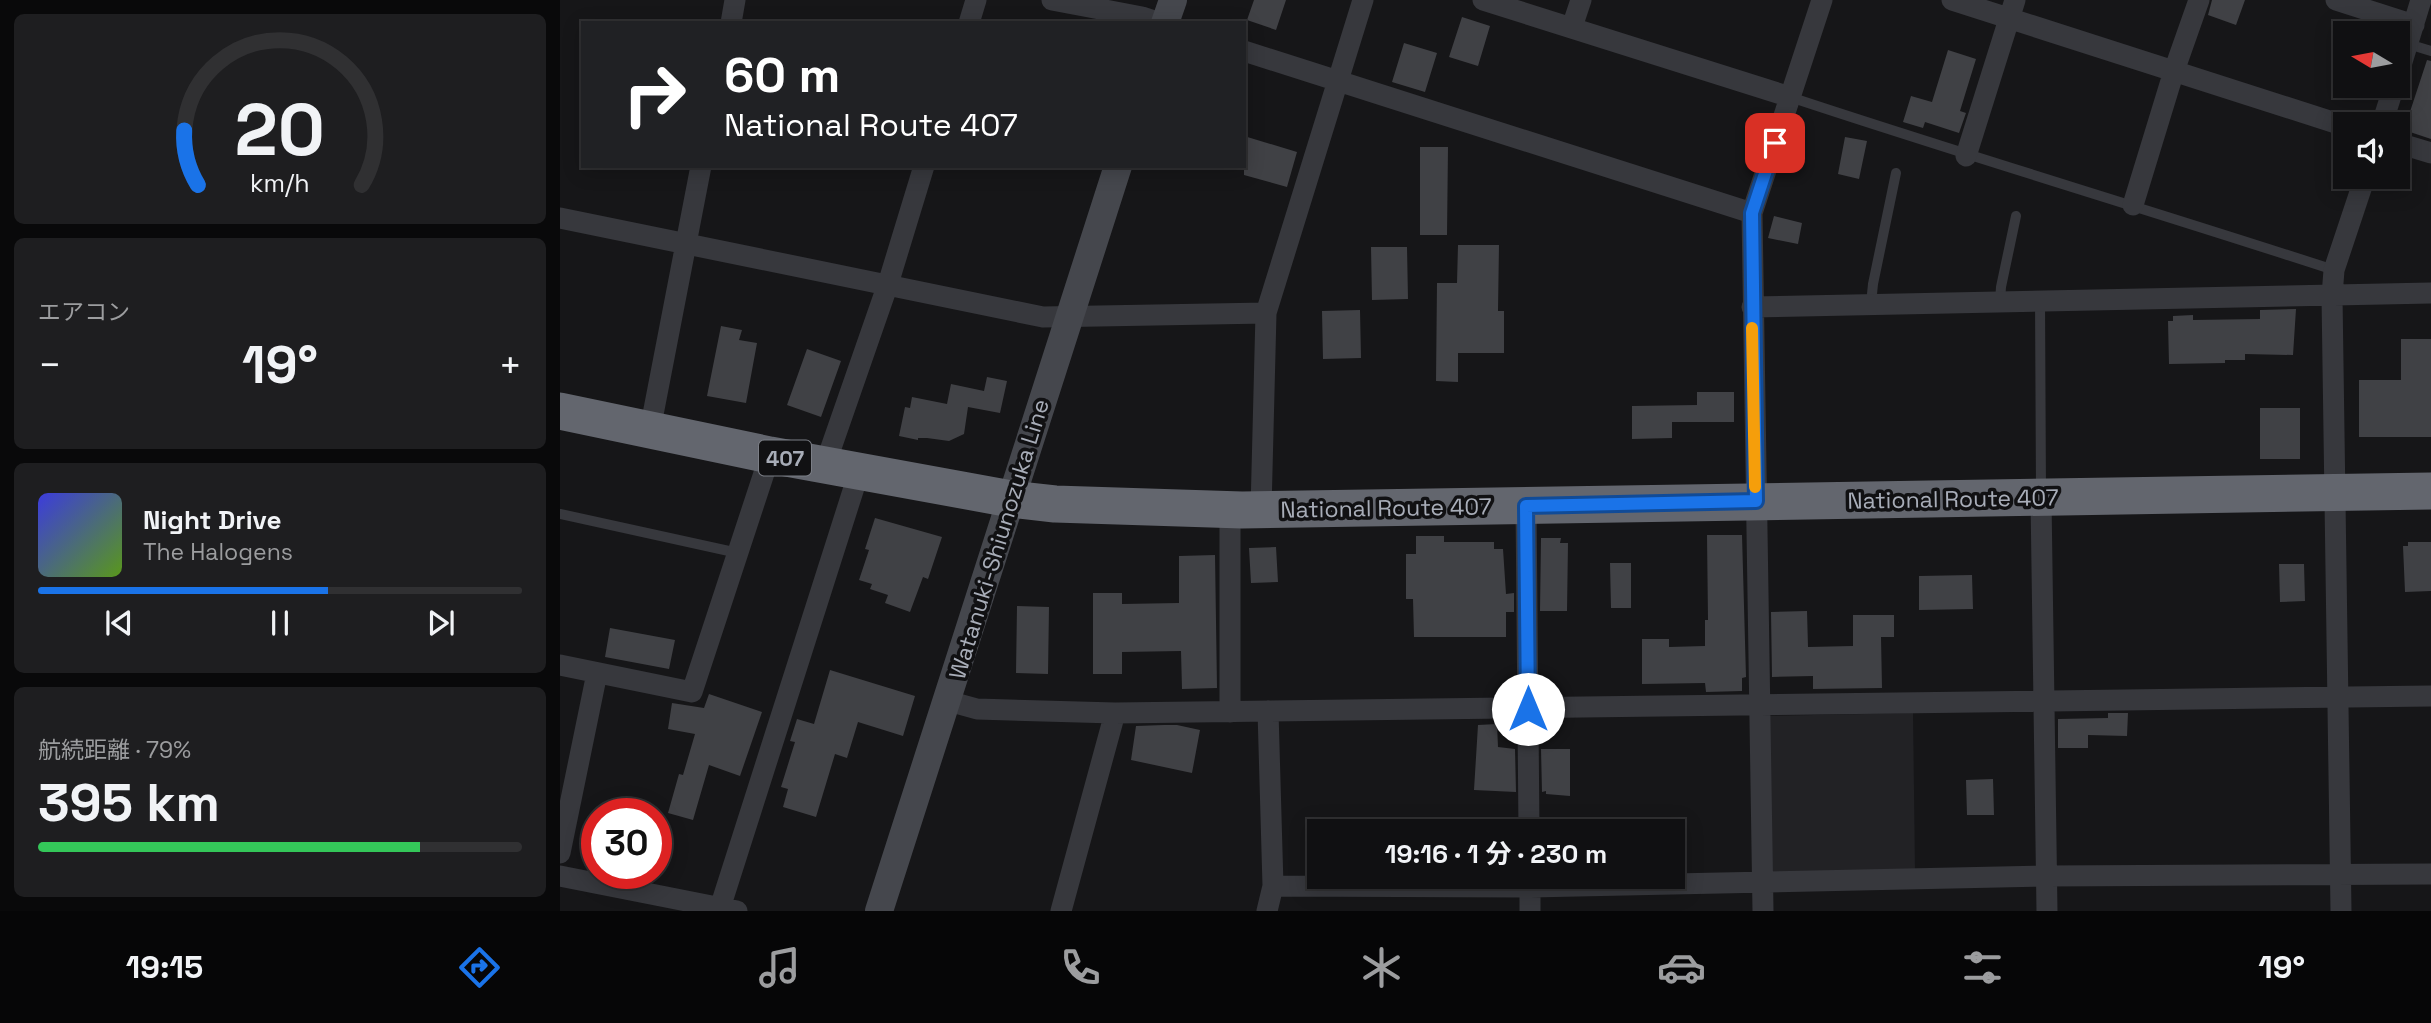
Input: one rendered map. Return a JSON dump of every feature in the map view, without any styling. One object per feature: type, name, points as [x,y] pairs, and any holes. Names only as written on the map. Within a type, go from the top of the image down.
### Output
[{"type":"highway","name":"National Route 407","points":[[560,411],[770,455],[1055,505],[1245,510],[2431,491]]},
{"type":"main road","points":[[1164,21],[1173,0]]},
{"type":"main road","name":"Watanuki-Shiunozuka Line","points":[[878,911],[948,701],[1117,168]]},
{"type":"street","points":[[731,21],[735,0]]},
{"type":"street","points":[[970,21],[976,0]]},
{"type":"street","points":[[1052,0],[1156,21]]},
{"type":"street","points":[[1230,712],[1245,510],[1266,313],[1363,0]]},
{"type":"street","points":[[1483,0],[1790,97]]},
{"type":"street","points":[[1572,27],[1581,0]]},
{"type":"street","points":[[1762,911],[1752,213],[1822,0]]},
{"type":"street","points":[[1952,0],[2012,9],[2174,71],[2333,122]]},
{"type":"street","points":[[2133,205],[2199,0]]},
{"type":"street","points":[[2336,0],[2411,34]]},
{"type":"street","points":[[2410,37],[2421,0]]},
{"type":"street","points":[[1966,156],[2012,9]]},
{"type":"street","points":[[1246,52],[1752,213]]},
{"type":"street","points":[[2410,147],[2431,153]]},
{"type":"street","points":[[650,430],[701,168]]},
{"type":"street","points":[[560,876],[725,910],[888,284],[924,168]]},
{"type":"street","points":[[2341,911],[2332,296],[2334,270],[2361,189]]},
{"type":"street","points":[[560,218],[1043,317],[1266,313]]},
{"type":"street","points":[[1752,307],[2431,293]]},
{"type":"street","points":[[560,666],[692,692],[770,455]]},
{"type":"street","points":[[2041,499],[2047,911]]},
{"type":"street","points":[[1526,506],[1529,819]]},
{"type":"street","points":[[560,853],[597,673]]},
{"type":"street","points":[[948,701],[977,709],[1115,713],[2431,696]]},
{"type":"street","points":[[1267,911],[1273,886],[1268,711]]},
{"type":"street","points":[[1061,911],[1115,713]]},
{"type":"street","points":[[1685,882],[2046,876],[2431,874]]},
{"type":"street","points":[[1273,886],[1307,885]]},
{"type":"street","points":[[1530,889],[1530,911]]},
{"type":"lane","points":[[2411,34],[2431,51]]},
{"type":"lane","points":[[1790,97],[1966,156],[2133,205],[2334,270]]},
{"type":"lane","points":[[1871,304],[1896,173]]},
{"type":"lane","points":[[2000,301],[2015,216]]},
{"type":"lane","points":[[2040,300],[2041,499]]},
{"type":"lane","points":[[560,514],[738,553]]},
{"type":"shaded area","points":[[1913,713],[1915,871],[1771,873],[1769,716]]},
{"type":"building","points":[[1254,0],[1286,0],[1276,30],[1247,20]]},
{"type":"building","points":[[2212,0],[2245,0],[2236,25],[2208,15]]},
{"type":"building","points":[[1462,17],[1490,26],[1478,66],[1449,57]]},
{"type":"building","points":[[1404,43],[1437,53],[1425,92],[1392,82]]},
{"type":"building","points":[[1948,50],[1976,59],[1960,111],[1966,113],[1959,133],[1925,122],[1923,128],[1903,122],[1911,96],[1932,102]]},
{"type":"building","points":[[2427,60],[2431,61],[2431,139],[2410,132],[2410,112]]},
{"type":"building","points":[[1246,137],[1297,152],[1287,187],[1244,175]]},
{"type":"building","points":[[1845,137],[1867,141],[1859,179],[1838,174]]},
{"type":"building","points":[[1420,147],[1448,147],[1447,235],[1420,235]]},
{"type":"building","points":[[1774,216],[1802,223],[1798,244],[1768,238]]},
{"type":"building","points":[[1458,245],[1499,245],[1498,311],[1504,311],[1504,353],[1458,353],[1458,382],[1436,381],[1437,283],[1457,283]]},
{"type":"building","points":[[1371,247],[1407,247],[1408,299],[1372,300]]},
{"type":"building","points":[[2296,309],[2293,355],[2245,354],[2245,360],[2225,360],[2225,363],[2169,364],[2168,321],[2173,321],[2173,316],[2193,315],[2193,320],[2260,319],[2260,310]]},
{"type":"building","points":[[1360,310],[1361,358],[1323,359],[1322,311]]},
{"type":"building","points":[[721,326],[742,330],[739,340],[757,343],[746,403],[707,396]]},
{"type":"building","points":[[2401,339],[2431,339],[2431,437],[2359,437],[2359,380],[2401,380]]},
{"type":"building","points":[[807,349],[841,361],[821,417],[787,405]]},
{"type":"building","points":[[987,377],[1007,381],[1000,413],[968,407],[964,434],[949,441],[899,436],[905,407],[910,408],[912,397],[947,404],[951,384],[984,391]]},
{"type":"building","points":[[1697,392],[1734,392],[1734,422],[1672,422],[1672,438],[1632,439],[1632,406],[1697,405]]},
{"type":"building","points":[[2260,408],[2300,408],[2300,459],[2260,459]]},
{"type":"building","points":[[875,518],[942,537],[928,579],[923,577],[910,612],[885,603],[888,595],[870,589],[872,584],[859,580],[869,550],[865,549]]},
{"type":"building","points":[[1707,535],[1742,535],[1746,677],[1742,678],[1742,691],[1706,692],[1705,683],[1642,684],[1642,639],[1669,639],[1669,647],[1705,646],[1705,620],[1708,620]]},
{"type":"building","points":[[1416,536],[1444,536],[1444,542],[1494,542],[1494,549],[1503,549],[1506,594],[1514,593],[1514,612],[1506,612],[1506,637],[1414,637],[1413,599],[1406,599],[1406,554],[1416,554]]},
{"type":"building","points":[[1541,538],[1561,538],[1560,543],[1568,543],[1567,611],[1540,611]]},
{"type":"building","points":[[2408,542],[2431,542],[2431,591],[2405,592],[2403,546],[2408,546]]},
{"type":"building","points":[[1276,547],[1278,582],[1251,583],[1249,548]]},
{"type":"building","points":[[1215,555],[1217,688],[1182,689],[1181,651],[1122,652],[1122,674],[1093,674],[1093,593],[1122,593],[1122,604],[1179,603],[1179,556]]},
{"type":"building","points":[[1610,563],[1631,563],[1631,608],[1611,608]]},
{"type":"building","points":[[2279,564],[2304,564],[2305,601],[2280,602]]},
{"type":"building","points":[[1972,575],[1973,609],[1919,610],[1919,576]]},
{"type":"building","points":[[1017,606],[1049,607],[1048,674],[1016,673]]},
{"type":"building","points":[[1807,611],[1808,647],[1853,646],[1853,615],[1894,615],[1894,637],[1881,637],[1882,688],[1813,689],[1813,676],[1772,677],[1771,612]]},
{"type":"building","points":[[610,628],[675,640],[669,669],[605,657]]},
{"type":"building","points":[[830,670],[915,696],[903,736],[858,722],[847,758],[835,754],[816,817],[783,807],[788,789],[781,787],[795,742],[790,741],[797,719],[814,724]]},
{"type":"building","points":[[709,694],[762,712],[740,776],[709,765],[693,820],[672,814],[672,799],[679,774],[683,775],[695,734],[668,729],[672,703],[704,708]]},
{"type":"building","points":[[2108,713],[2128,713],[2127,736],[2088,735],[2088,748],[2058,748],[2058,719],[2108,718]]},
{"type":"building","points":[[1497,724],[1498,747],[1515,749],[1516,792],[1474,790],[1478,725]]},
{"type":"building","points":[[1177,725],[1200,730],[1192,773],[1131,760],[1136,726]]},
{"type":"building","points":[[1541,749],[1570,749],[1570,796],[1542,792]]},
{"type":"building","points":[[1993,779],[1994,815],[1967,815],[1966,780]]},
{"type":"slow traffic","points":[[1752,328],[1755,487]]},
{"type":"route","points":[[1528,709],[1526,506],[1756,501],[1752,213],[1775,143]]}]
